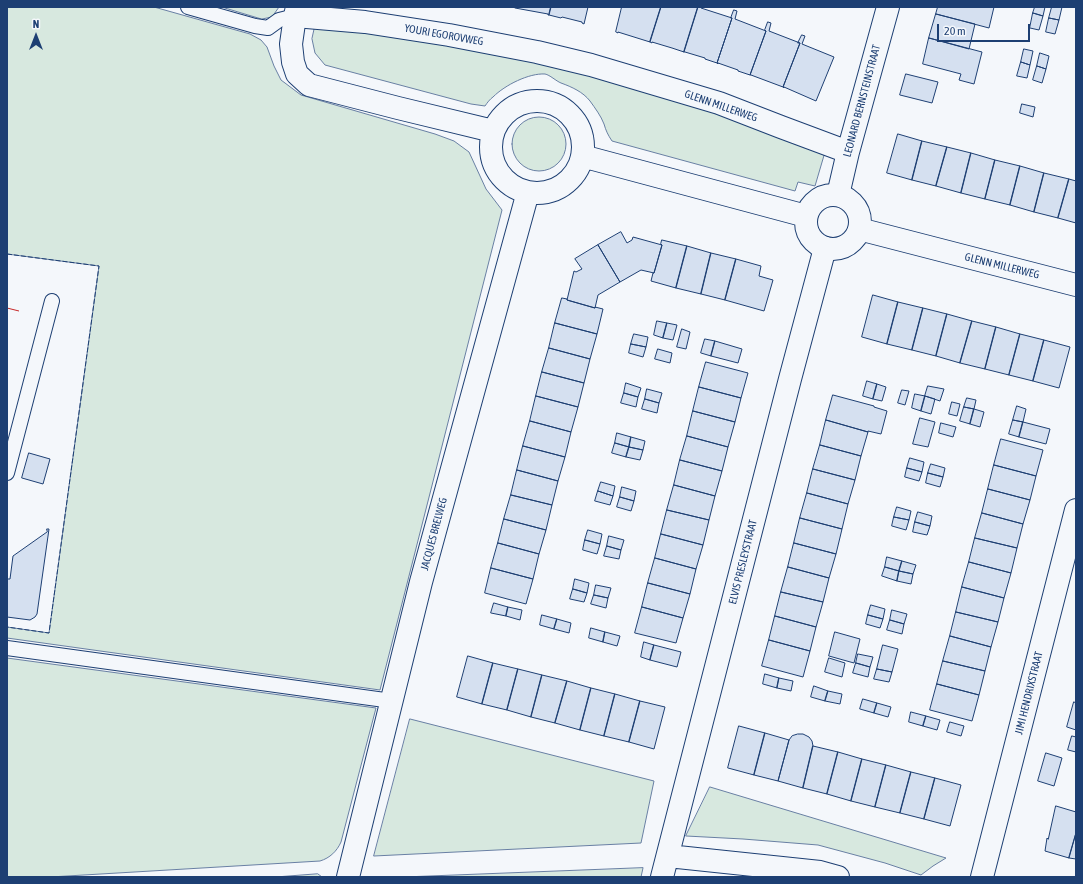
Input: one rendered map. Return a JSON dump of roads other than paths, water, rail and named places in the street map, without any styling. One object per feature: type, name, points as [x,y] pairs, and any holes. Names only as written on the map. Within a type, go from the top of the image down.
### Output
[{"type":"street","name":"LEONARD BERNSTEINSTRAAT","points":[[838,195],[848,152],[888,7]]},
{"type":"street","name":"YOURI EGOROVWEG","points":[[296,12],[449,35],[537,52],[591,65]]},
{"type":"street","points":[[296,12],[291,44],[293,62],[297,74],[309,85],[493,131]]},
{"type":"street","name":"GLENN MILLERWEG","points":[[591,65],[719,103],[848,152]]},
{"type":"street","points":[[532,100],[549,102],[565,110],[577,122],[583,139],[582,156],[577,170],[568,181],[556,189],[542,192],[528,192],[513,186],[501,176],[493,162],[490,147],[493,131],[502,116],[516,105],[532,100]]},
{"type":"street","points":[[582,156],[806,216]]},
{"type":"street","name":"JACQUES BRELWEG","points":[[348,877],[421,582],[528,192]]},
{"type":"street","points":[[838,195],[849,199],[856,207],[860,218],[859,229],[849,244],[837,249],[825,248],[816,243],[810,235],[806,226],[806,216],[816,201],[826,196],[838,195]]},
{"type":"street","name":"GLENN MILLERWEG","points":[[859,229],[1076,285]]},
{"type":"street","name":"ELVIS PRESLEYSTRAAT","points":[[662,877],[825,248]]},
{"type":"street","name":"JIMI HENDRIXSTRAAT","points":[[982,877],[1076,510]]},
{"type":"street","points":[[668,856],[820,872],[838,877]]},
{"type":"lane","points":[[188,7],[255,26],[268,28],[296,12]]},
{"type":"lane","points":[[7,473],[52,302]]},
{"type":"lane","points":[[7,648],[392,700]]}]
